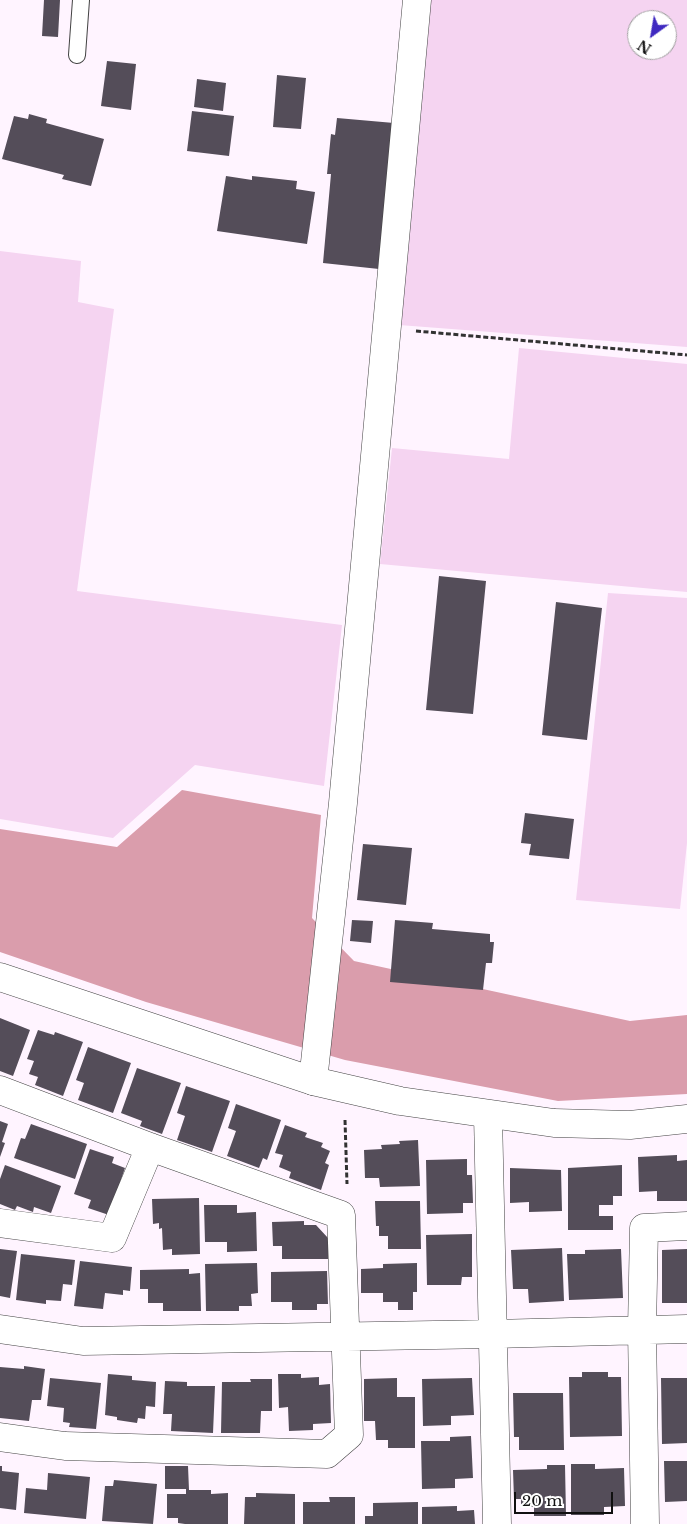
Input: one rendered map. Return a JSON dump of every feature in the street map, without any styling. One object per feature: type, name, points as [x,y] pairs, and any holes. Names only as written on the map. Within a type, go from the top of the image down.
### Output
[{"type":"street","points":[[313,1081],[343,803],[388,328],[416,0]]},
{"type":"street","points":[[0,977],[313,1081],[400,1101],[554,1123],[630,1125],[687,1119]]},
{"type":"street","points":[[0,1090],[150,1147],[341,1215],[349,1435],[327,1454],[65,1446],[0,1437]]},
{"type":"street","points":[[488,1115],[497,1524]]},
{"type":"street","points":[[0,1223],[112,1238],[150,1147]]},
{"type":"street","points":[[645,1524],[642,1329],[644,1228],[687,1226]]},
{"type":"street","points":[[0,1329],[83,1340],[687,1329]]},
{"type":"lane","points":[[77,55],[81,0]]},
{"type":"path","points":[[388,328],[687,355]]},
{"type":"path","points":[[341,1215],[348,1203],[345,1112]]},
{"type":"shaded area","points":[[429,0],[687,0],[687,347],[399,325]]},
{"type":"shaded area","points":[[0,251],[81,261],[78,302],[114,309],[77,591],[342,625],[324,786],[195,765],[113,838],[0,819]]},
{"type":"shaded area","points":[[519,348],[687,364],[687,592],[380,564],[392,448],[509,459]]},
{"type":"shaded area","points":[[608,593],[687,598],[687,843],[680,909],[576,900]]},
{"type":"shaded area","points":[[182,790],[321,815],[312,918],[354,961],[630,1021],[687,1015],[687,1094],[558,1101],[345,1060],[146,1002],[0,952],[0,829],[117,847]]},
{"type":"building","points":[[44,0],[60,0],[58,37],[42,36]]},
{"type":"building","points":[[107,61],[136,64],[131,110],[101,106]]},
{"type":"building","points":[[277,75],[306,78],[301,129],[273,127]]},
{"type":"building","points":[[197,79],[226,83],[223,111],[194,107]]},
{"type":"building","points":[[192,111],[234,116],[229,156],[187,151]]},
{"type":"building","points":[[29,114],[47,119],[46,123],[104,139],[91,186],[62,179],[64,175],[2,159],[14,116],[28,119]]},
{"type":"building","points":[[337,118],[394,123],[379,269],[323,263],[331,174],[327,174],[331,134],[335,135]]},
{"type":"building","points":[[226,176],[252,180],[252,176],[297,181],[296,189],[315,192],[307,244],[217,231]]},
{"type":"building","points":[[439,576],[486,581],[473,714],[426,710]]},
{"type":"building","points":[[556,602],[602,608],[587,740],[542,735]]},
{"type":"building","points":[[525,813],[574,819],[569,859],[529,855],[531,844],[521,843]]},
{"type":"building","points":[[363,844],[412,848],[406,905],[357,900]]},
{"type":"building","points":[[352,920],[373,921],[371,943],[350,941]]},
{"type":"building","points":[[395,920],[433,923],[432,929],[490,934],[490,942],[494,942],[492,963],[486,963],[483,990],[390,982]]},
{"type":"building","points":[[0,1018],[30,1030],[13,1076],[0,1071]]},
{"type":"building","points":[[38,1030],[54,1035],[55,1032],[83,1042],[63,1096],[35,1085],[38,1077],[29,1074],[34,1061],[27,1059]]},
{"type":"building","points":[[88,1047],[131,1063],[113,1113],[78,1100],[84,1083],[76,1080]]},
{"type":"building","points":[[137,1068],[181,1083],[162,1134],[140,1126],[142,1121],[121,1113]]},
{"type":"building","points":[[186,1086],[230,1101],[212,1152],[177,1140],[185,1116],[177,1113]]},
{"type":"building","points":[[236,1104],[281,1120],[267,1160],[263,1158],[259,1168],[227,1156],[236,1131],[228,1128]]},
{"type":"building","points":[[0,1121],[8,1124],[2,1142],[5,1143],[0,1157]]},
{"type":"building","points":[[31,1124],[87,1144],[75,1179],[14,1158],[21,1138],[25,1139]]},
{"type":"building","points":[[285,1125],[307,1133],[305,1137],[323,1143],[321,1147],[330,1151],[325,1163],[329,1165],[321,1190],[289,1178],[291,1172],[279,1167],[283,1155],[275,1153]]},
{"type":"building","points":[[418,1140],[420,1186],[380,1187],[379,1178],[365,1178],[364,1150],[382,1149],[381,1145],[400,1144],[399,1141]]},
{"type":"building","points":[[90,1149],[114,1157],[112,1163],[125,1168],[109,1215],[88,1208],[91,1200],[74,1194]]},
{"type":"building","points":[[677,1155],[677,1161],[687,1160],[687,1201],[657,1201],[657,1191],[639,1192],[638,1157]]},
{"type":"building","points":[[467,1159],[467,1175],[472,1175],[473,1203],[463,1203],[463,1213],[427,1214],[426,1160]]},
{"type":"building","points":[[5,1165],[61,1186],[51,1213],[34,1207],[33,1212],[17,1206],[15,1210],[0,1204],[0,1179]]},
{"type":"building","points":[[622,1165],[622,1196],[613,1196],[613,1205],[599,1205],[599,1216],[613,1216],[613,1230],[568,1230],[568,1168]]},
{"type":"building","points":[[510,1168],[561,1170],[562,1211],[529,1212],[529,1202],[510,1203]]},
{"type":"building","points":[[199,1198],[200,1254],[172,1255],[172,1249],[163,1250],[162,1228],[159,1229],[159,1223],[153,1224],[152,1199]]},
{"type":"building","points":[[375,1201],[420,1201],[421,1249],[388,1249],[388,1236],[379,1236],[379,1226],[376,1226]]},
{"type":"building","points":[[204,1205],[237,1205],[237,1213],[256,1212],[257,1251],[227,1252],[227,1242],[205,1242]]},
{"type":"building","points":[[304,1221],[304,1225],[316,1225],[328,1238],[328,1259],[282,1259],[282,1246],[273,1246],[272,1222]]},
{"type":"building","points":[[472,1234],[472,1277],[462,1277],[461,1285],[427,1285],[426,1235]]},
{"type":"building","points":[[562,1248],[564,1301],[529,1303],[528,1289],[513,1289],[511,1250]]},
{"type":"building","points":[[0,1249],[17,1251],[10,1298],[0,1296]]},
{"type":"building","points":[[621,1249],[623,1298],[569,1300],[567,1254],[585,1254],[585,1250]]},
{"type":"building","points":[[687,1249],[687,1303],[662,1303],[662,1250]]},
{"type":"building","points":[[21,1254],[75,1260],[72,1285],[63,1284],[61,1301],[46,1300],[46,1304],[16,1300]]},
{"type":"building","points":[[80,1261],[132,1267],[130,1291],[123,1290],[123,1295],[105,1293],[103,1309],[74,1306]]},
{"type":"building","points":[[257,1263],[258,1293],[251,1294],[252,1306],[239,1306],[239,1311],[206,1311],[205,1264]]},
{"type":"building","points":[[417,1263],[417,1292],[413,1292],[413,1310],[398,1310],[398,1302],[383,1302],[383,1293],[361,1293],[361,1269],[383,1268],[383,1264]]},
{"type":"building","points":[[189,1269],[189,1274],[200,1273],[201,1311],[163,1311],[163,1303],[148,1303],[148,1289],[140,1289],[140,1270]]},
{"type":"building","points":[[327,1271],[328,1304],[317,1304],[317,1310],[292,1310],[292,1302],[271,1302],[271,1272]]},
{"type":"building","points":[[24,1366],[45,1369],[41,1400],[32,1400],[29,1421],[0,1418],[0,1367],[24,1369]]},
{"type":"building","points":[[582,1372],[608,1372],[608,1377],[621,1377],[622,1436],[570,1437],[569,1377],[582,1377]]},
{"type":"building","points":[[108,1374],[132,1376],[132,1380],[156,1382],[155,1407],[146,1406],[145,1419],[138,1418],[137,1423],[117,1420],[117,1417],[105,1415]]},
{"type":"building","points":[[278,1374],[301,1374],[301,1378],[319,1377],[319,1385],[330,1384],[331,1423],[313,1424],[313,1430],[289,1431],[288,1407],[279,1408]]},
{"type":"building","points":[[50,1378],[101,1383],[96,1429],[69,1427],[70,1423],[63,1422],[64,1408],[47,1406]]},
{"type":"building","points":[[397,1378],[397,1397],[415,1397],[415,1448],[388,1448],[388,1440],[376,1440],[375,1421],[364,1421],[364,1379]]},
{"type":"building","points":[[472,1378],[474,1415],[451,1416],[451,1425],[423,1426],[422,1379]]},
{"type":"building","points":[[661,1378],[687,1378],[687,1443],[662,1444]]},
{"type":"building","points":[[250,1379],[272,1379],[272,1411],[261,1411],[260,1433],[221,1433],[222,1382],[251,1382]]},
{"type":"building","points":[[165,1381],[187,1382],[187,1386],[215,1386],[213,1433],[171,1431],[172,1414],[163,1414]]},
{"type":"building","points":[[513,1393],[563,1393],[564,1450],[519,1450],[519,1437],[514,1437]]},
{"type":"building","points":[[471,1436],[473,1478],[455,1479],[455,1488],[422,1489],[421,1441],[450,1441],[450,1437]]},
{"type":"building","points":[[664,1461],[687,1461],[687,1501],[665,1502]]},
{"type":"building","points":[[571,1464],[595,1464],[595,1469],[624,1468],[625,1506],[604,1507],[604,1515],[571,1515]]},
{"type":"building","points":[[547,1465],[565,1465],[566,1516],[534,1516],[534,1507],[521,1507],[521,1499],[514,1499],[513,1470],[547,1469]]},
{"type":"building","points":[[0,1466],[2,1466],[2,1471],[19,1473],[16,1510],[0,1508]]},
{"type":"building","points":[[165,1466],[188,1466],[189,1490],[211,1490],[211,1494],[228,1493],[228,1524],[185,1524],[178,1523],[178,1518],[167,1518],[167,1494],[186,1494],[186,1489],[165,1489]]},
{"type":"building","points":[[48,1473],[90,1477],[86,1519],[24,1513],[26,1488],[47,1490]]},
{"type":"building","points":[[114,1480],[157,1484],[153,1524],[102,1521],[105,1486],[113,1486]]},
{"type":"building","points":[[256,1493],[295,1494],[295,1524],[244,1524],[245,1497],[256,1497]]},
{"type":"building","points":[[329,1497],[355,1497],[355,1524],[303,1524],[303,1502],[330,1502]]},
{"type":"building","points":[[418,1502],[418,1524],[365,1524],[365,1516],[373,1516],[373,1503]]},
{"type":"building","points":[[457,1506],[457,1511],[474,1510],[475,1524],[422,1524],[422,1507]]}]
